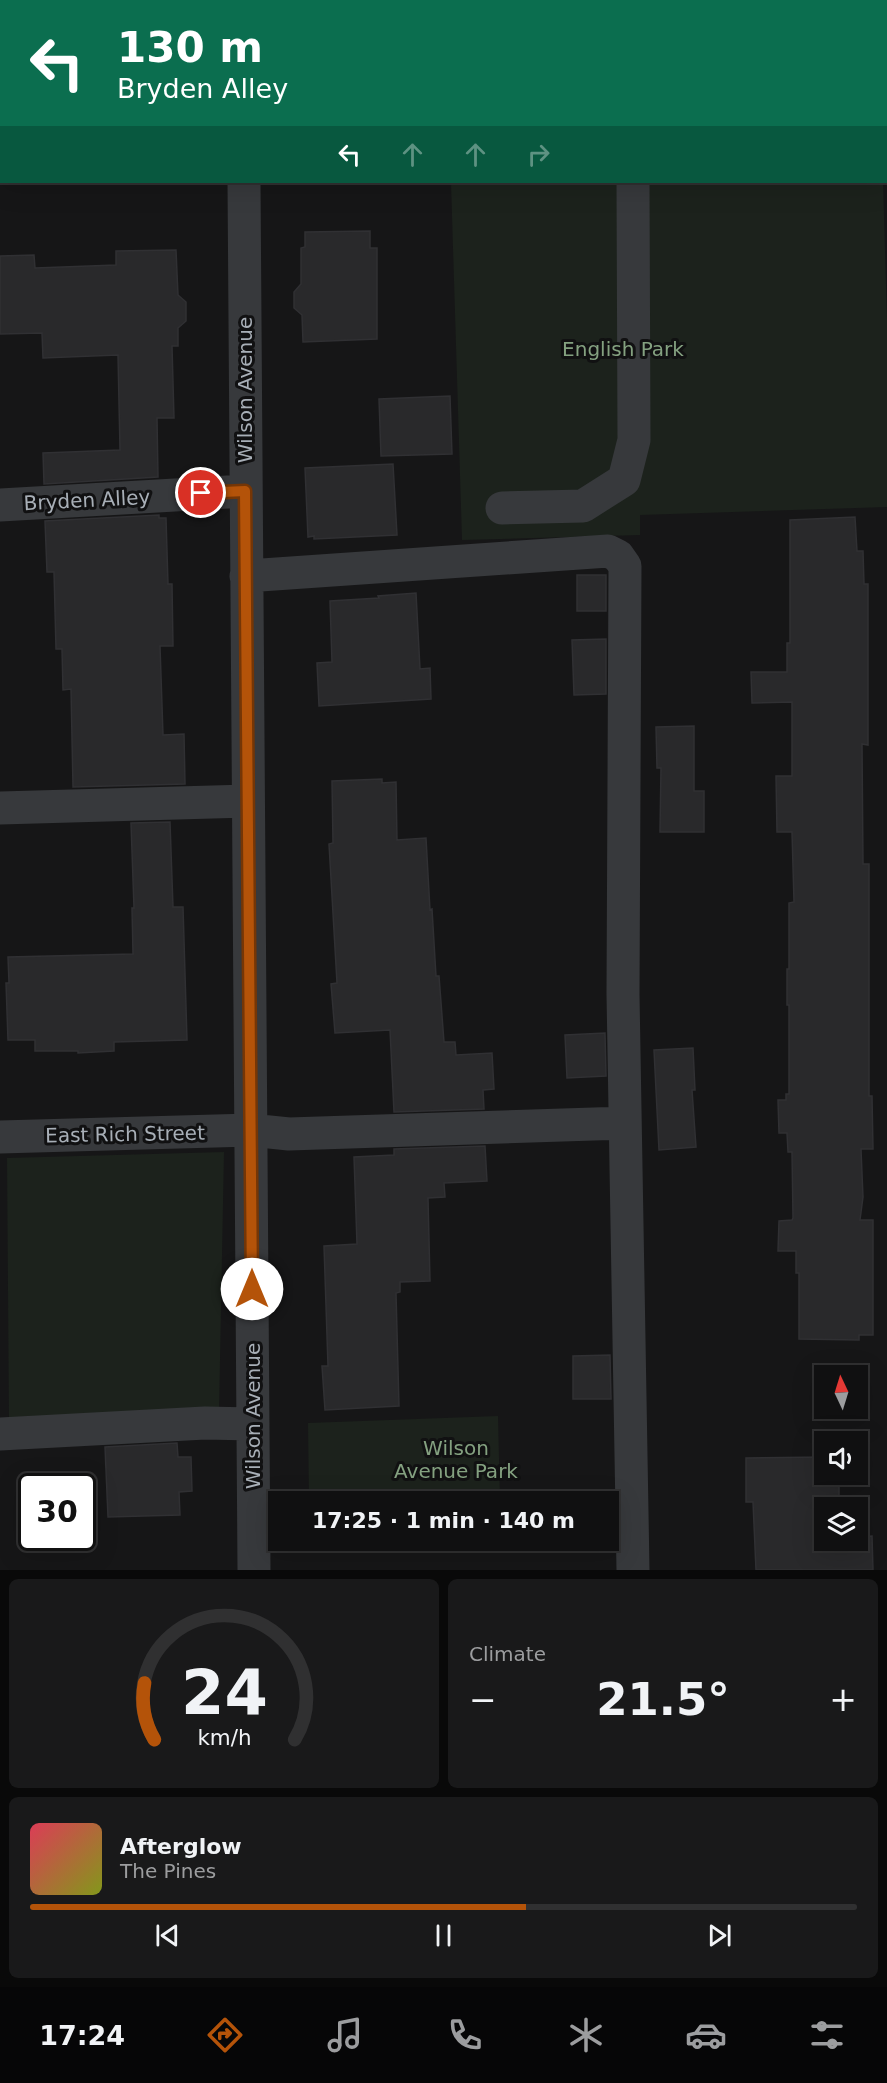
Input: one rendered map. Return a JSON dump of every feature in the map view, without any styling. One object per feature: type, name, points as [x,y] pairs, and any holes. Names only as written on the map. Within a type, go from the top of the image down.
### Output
[{"type":"street","name":"Wilson Avenue","points":[[244,183],[253,1424],[266,1533],[254,1570]]},
{"type":"street","points":[[502,508],[583,506],[624,480],[634,440],[633,183]]},
{"type":"street","name":"Bryden Alley","points":[[0,505],[245,491]]},
{"type":"street","points":[[246,576],[608,551],[618,556],[625,566],[623,994],[625,1123],[621,1526],[633,1570]]},
{"type":"street","points":[[0,808],[248,801]]},
{"type":"street","name":"East Rich Street","points":[[0,1137],[251,1130],[288,1134],[625,1123]]},
{"type":"street","points":[[0,1434],[205,1423],[253,1424]]},
{"type":"green space","name":"English Park","points":[[451,183],[883,183],[887,319],[887,507],[640,515],[640,535],[462,540]]},
{"type":"green space","points":[[224,1152],[219,1413],[9,1422],[7,1158]]},
{"type":"green space","name":"Wilson Avenue Park","points":[[498,1416],[500,1491],[309,1491],[308,1423]]},
{"type":"building","points":[[370,231],[370,248],[377,248],[377,339],[303,342],[302,315],[294,308],[294,292],[301,284],[301,248],[305,247],[305,232]]},
{"type":"building","points":[[176,250],[178,295],[186,302],[186,321],[178,328],[178,346],[172,346],[174,418],[157,418],[158,477],[44,484],[43,453],[120,450],[118,355],[43,358],[42,333],[0,334],[0,256],[34,255],[35,268],[116,265],[116,251]]},
{"type":"building","points":[[450,396],[452,454],[381,456],[379,399]]},
{"type":"building","points":[[393,464],[397,535],[314,539],[314,536],[308,537],[305,468]]},
{"type":"building","points":[[159,515],[159,518],[166,518],[168,584],[172,584],[173,646],[160,646],[163,735],[184,734],[185,784],[73,787],[71,689],[63,690],[62,649],[56,649],[54,572],[47,572],[45,521]]},
{"type":"building","points":[[855,517],[857,551],[863,551],[864,584],[868,584],[868,745],[862,744],[863,864],[869,864],[869,1096],[872,1096],[873,1149],[861,1149],[863,1197],[860,1220],[873,1220],[873,1335],[859,1335],[859,1340],[799,1339],[799,1273],[796,1273],[796,1251],[778,1251],[779,1221],[793,1218],[792,1152],[788,1152],[787,1133],[779,1133],[778,1100],[786,1100],[786,1094],[789,1094],[787,969],[789,969],[789,903],[794,902],[792,832],[777,832],[776,776],[792,776],[792,702],[752,703],[751,672],[787,672],[787,643],[790,643],[790,520]]},
{"type":"building","points":[[577,575],[606,575],[606,611],[577,611]]},
{"type":"building","points":[[416,593],[420,669],[430,668],[431,699],[319,706],[317,663],[332,662],[330,601]]},
{"type":"building","points":[[606,639],[606,694],[574,695],[572,640]]},
{"type":"building","points":[[694,726],[694,791],[704,791],[704,832],[660,832],[661,768],[657,768],[656,727]]},
{"type":"building","points":[[382,779],[382,783],[396,782],[397,840],[426,838],[430,910],[432,909],[436,976],[439,976],[444,1042],[455,1042],[456,1055],[492,1053],[494,1089],[483,1090],[484,1109],[394,1112],[390,1030],[335,1033],[331,984],[337,983],[329,844],[333,843],[332,781]]},
{"type":"building","points":[[170,822],[173,907],[183,907],[187,1040],[114,1042],[114,1051],[78,1053],[78,1051],[35,1051],[35,1040],[8,1040],[6,983],[9,983],[8,957],[133,954],[131,823]]},
{"type":"building","points":[[605,1033],[606,1076],[567,1078],[565,1035]]},
{"type":"building","points":[[693,1048],[695,1090],[692,1090],[696,1147],[659,1150],[654,1050]]},
{"type":"building","points":[[485,1146],[487,1181],[444,1183],[445,1197],[428,1198],[430,1281],[400,1282],[400,1292],[396,1293],[399,1406],[325,1410],[322,1366],[328,1366],[324,1246],[357,1244],[354,1157],[394,1155],[394,1149]]},
{"type":"building","points":[[610,1355],[611,1399],[573,1399],[573,1356]]},
{"type":"building","points":[[177,1443],[178,1457],[191,1457],[192,1491],[179,1492],[180,1515],[108,1517],[105,1447]]},
{"type":"building","points":[[814,1457],[814,1485],[839,1485],[839,1497],[814,1497],[814,1551],[868,1551],[868,1536],[872,1536],[873,1570],[756,1570],[753,1502],[746,1502],[746,1458]]},
{"type":"route","points":[[201,493],[245,491],[252,1289]]}]
